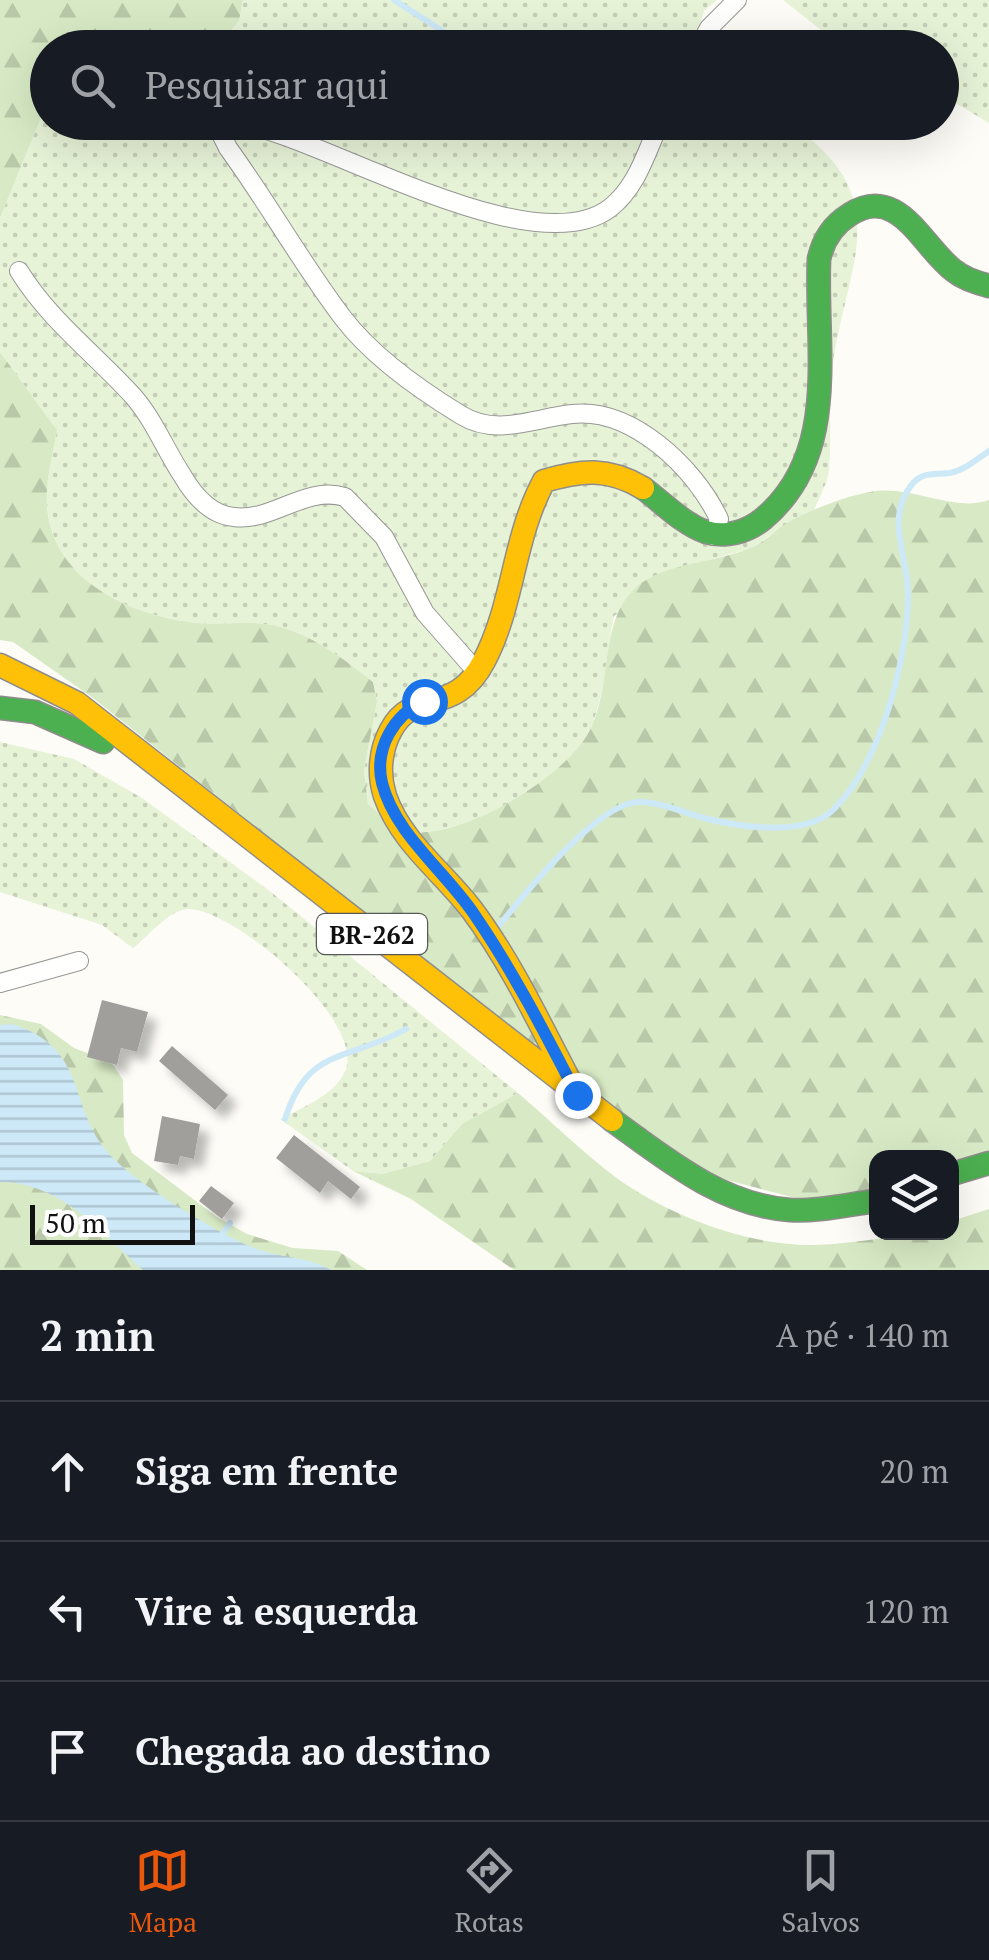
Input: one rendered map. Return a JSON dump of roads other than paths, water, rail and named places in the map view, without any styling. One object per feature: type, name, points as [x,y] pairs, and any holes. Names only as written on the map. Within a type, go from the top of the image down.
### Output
[{"type":"main road","points":[[577,1095],[529,1003],[473,912],[393,812],[381,780],[384,749],[402,712],[424,701],[452,698],[477,672],[489,652],[509,590],[525,516],[544,481],[587,468],[616,470],[640,483],[701,534],[724,538],[751,528],[799,484],[813,449],[822,362],[819,257],[826,236],[838,223],[866,207],[885,205],[900,214],[950,268],[974,284],[989,286]]},
{"type":"main road","name":"BR-262","points":[[0,665],[76,704],[168,772],[577,1095],[688,1175],[753,1204],[826,1211],[869,1202]]},
{"type":"main road","name":"BR-262","points":[[0,708],[35,712],[168,772]]},
{"type":"main road","points":[[959,1172],[989,1164]]},
{"type":"street","points":[[707,30],[737,0]]},
{"type":"street","points":[[224,140],[344,319],[369,346],[464,417],[486,425],[574,413],[602,414],[633,427],[664,450],[712,505],[719,519],[714,536]]},
{"type":"street","points":[[284,140],[456,204],[558,221],[586,220],[608,210],[631,188],[652,140]]},
{"type":"street","points":[[19,271],[62,329],[136,400],[199,499],[220,514],[235,518],[254,516],[314,494],[346,498],[384,537],[425,613],[477,672]]},
{"type":"street","points":[[0,983],[78,961]]},
{"type":"water","points":[[12,1024],[37,1035],[55,1049],[67,1065],[99,1140],[114,1159],[143,1183],[242,1243],[331,1270],[143,1270],[95,1225],[61,1200],[22,1184],[0,1182],[0,1025]]},
{"type":"waterway","points":[[394,0],[441,30]]},
{"type":"waterway","points":[[494,932],[560,855],[621,807],[646,802],[719,821],[772,828],[808,823],[835,808],[866,763],[898,675],[908,590],[899,525],[903,499],[918,478],[955,472],[989,451]]},
{"type":"waterway","points":[[285,1119],[294,1096],[318,1067],[406,1029]]},
{"type":"waterway","points":[[219,1239],[230,1223]]}]
